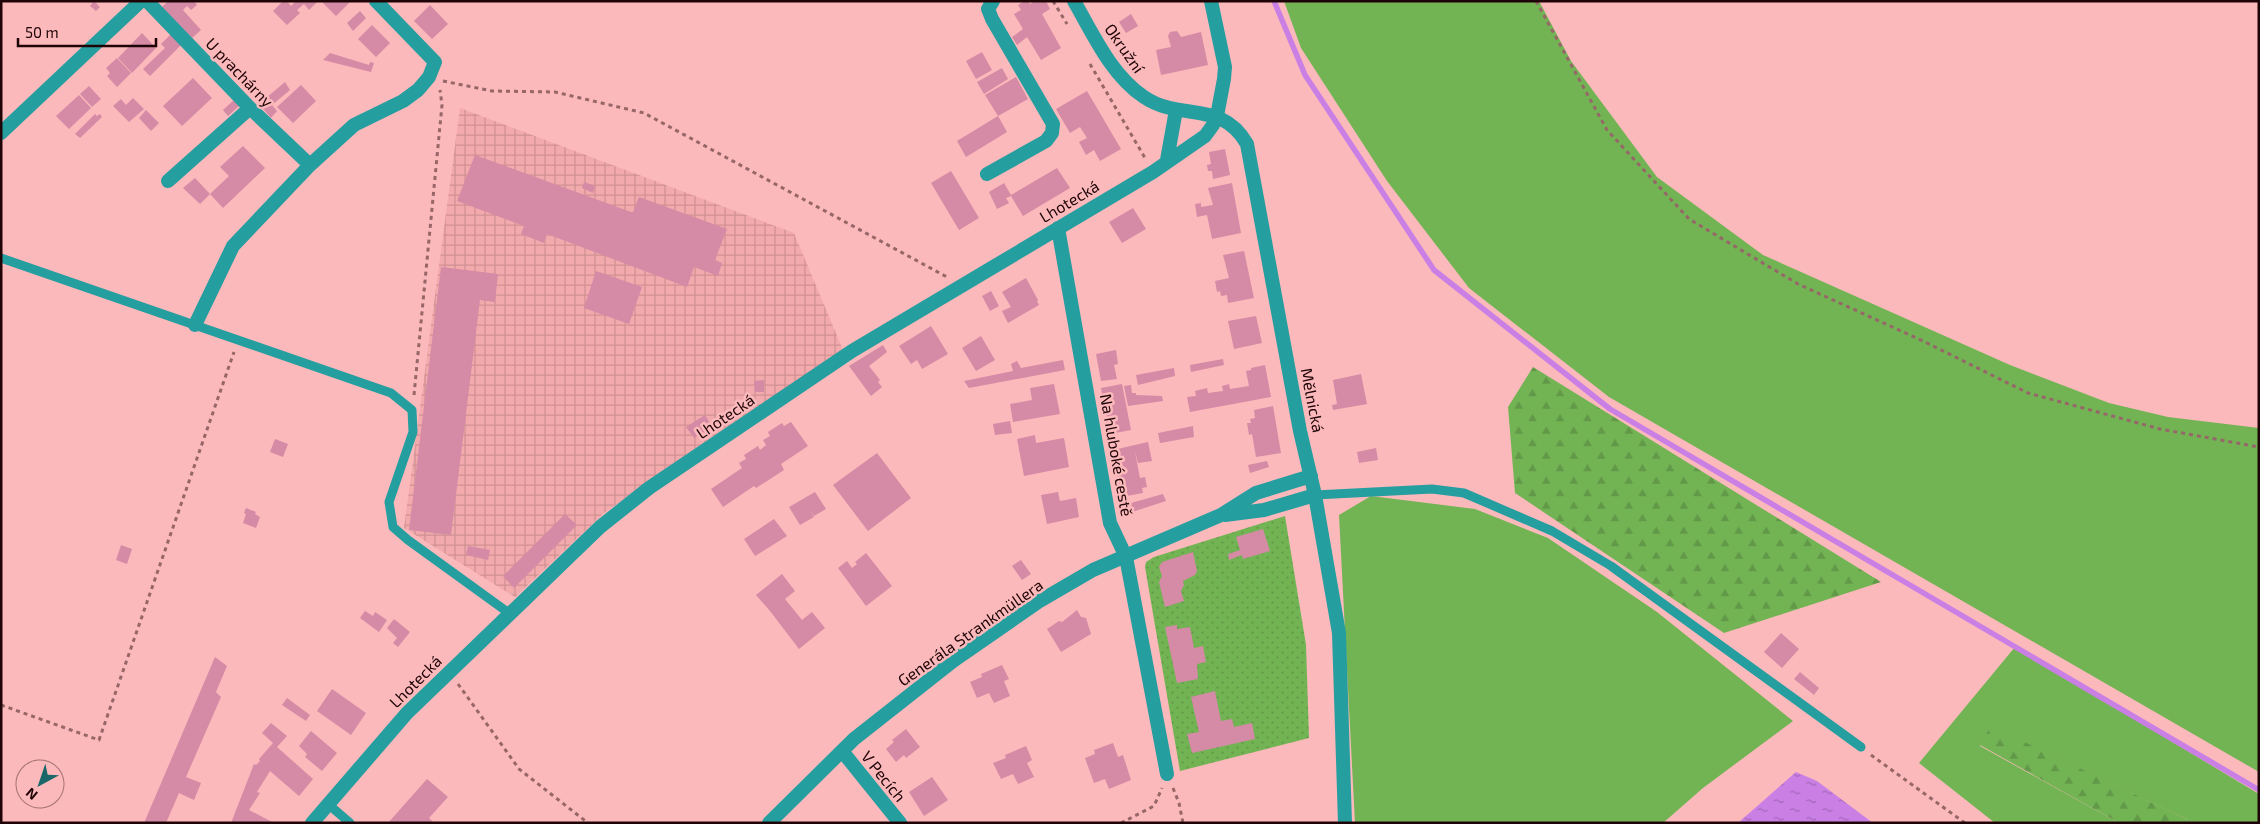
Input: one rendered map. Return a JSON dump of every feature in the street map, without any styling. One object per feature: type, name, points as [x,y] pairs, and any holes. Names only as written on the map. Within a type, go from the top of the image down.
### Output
[{"type":"street","points":[[1,133],[141,1]]},
{"type":"street","name":"U prachárny","points":[[147,1],[250,108],[310,165]]},
{"type":"street","points":[[195,325],[233,246],[310,165],[354,125],[403,101],[418,90],[429,77],[435,62],[376,1]]},
{"type":"street","points":[[987,174],[1046,141],[1052,133],[1053,124],[992,19],[988,9],[993,1]]},
{"type":"street","name":"Okružní","points":[[1074,1],[1122,78],[1134,90],[1163,107],[1217,116]]},
{"type":"street","points":[[1211,1],[1225,67],[1217,116]]},
{"type":"street","points":[[168,181],[250,108]]},
{"type":"street","points":[[1167,160],[1176,110]]},
{"type":"street","name":"Lhotecká","points":[[312,823],[407,713],[600,527],[650,488],[852,352],[1153,172],[1167,160],[1204,136],[1217,116]]},
{"type":"street","name":"Mělnická","points":[[1217,116],[1235,127],[1247,144],[1300,431],[1312,476],[1339,633],[1345,823]]},
{"type":"street","name":"Na hluboké cestě","points":[[1058,228],[1110,523],[1126,556],[1167,774]]},
{"type":"street","name":"Generála Strankmüllera","points":[[769,823],[854,739],[953,661],[1038,602],[1093,570],[1221,515],[1256,493],[1312,476]]},
{"type":"street","name":"Generála Strankmüllera","points":[[1221,515],[1264,510],[1315,494]]},
{"type":"street","name":"V Pecích","points":[[842,751],[900,823]]},
{"type":"lane","points":[[1,258],[391,393],[412,410],[413,432],[389,502],[393,527],[408,540],[509,613]]},
{"type":"lane","points":[[1315,494],[1432,489],[1464,493],[1552,531],[1612,566],[1861,747]]},
{"type":"lane","points":[[328,804],[350,823]]},
{"type":"path","points":[[1053,1],[1068,27]]},
{"type":"path","points":[[1536,1],[1607,130],[1689,219],[1798,284],[2028,393],[2160,429],[2259,447]]},
{"type":"path","points":[[1088,61],[1153,172]]},
{"type":"path","points":[[435,62],[438,80],[492,91],[555,92],[644,113],[963,285]]},
{"type":"path","points":[[412,410],[442,106],[439,89]]},
{"type":"path","points":[[1,705],[99,740],[238,340]]},
{"type":"path","points":[[449,672],[519,769],[588,823]]},
{"type":"path","points":[[1861,747],[1965,823]]},
{"type":"path","points":[[1121,823],[1154,806],[1158,801],[1167,774]]},
{"type":"path","points":[[1167,774],[1179,803],[1183,823]]},
{"type":"shaded area","points":[[460,108],[794,233],[843,350],[703,443],[603,514],[515,597],[404,528]]},
{"type":"green space","points":[[1284,1],[1539,1],[1571,61],[1657,177],[1763,255],[2010,365],[2109,403],[2168,417],[2259,428],[2259,772],[1609,397],[1469,288],[1387,181],[1301,48]]},
{"type":"green space","points":[[1533,367],[1881,582],[1724,633],[1515,493],[1508,407]]},
{"type":"green space","points":[[1371,496],[1475,509],[1548,538],[1657,612],[1793,721],[1703,788],[1663,823],[1355,823],[1339,515]]},
{"type":"green space","points":[[1285,516],[1306,645],[1309,738],[1180,771],[1145,567],[1146,562],[1154,557]]},
{"type":"green space","points":[[2015,647],[2259,794],[2259,823],[2195,823],[1991,727],[1980,746],[2119,823],[1995,823],[1919,763]]},
{"type":"green space","points":[[1991,726],[2195,823],[2119,823],[1980,745]]},
{"type":"water","points":[[1796,772],[1817,781],[1873,823],[1738,823]]},
{"type":"building","points":[[94,1],[100,7],[96,11],[90,6]]},
{"type":"building","points":[[168,1],[194,1],[197,5],[191,10],[187,6],[183,10],[201,30],[192,38],[162,7]]},
{"type":"building","points":[[283,1],[287,1],[291,6],[296,1],[318,1],[309,10],[304,4],[297,10],[300,13],[287,25],[273,11]]},
{"type":"building","points":[[321,1],[351,1],[336,16]]},
{"type":"building","points":[[1028,1],[1030,4],[1035,1],[1046,1],[1050,9],[1042,14],[1061,48],[1041,60],[1027,37],[1017,45],[1012,37],[1023,29],[1014,14],[1021,10],[1018,5]]},
{"type":"building","points":[[430,5],[448,24],[432,39],[414,21]]},
{"type":"building","points":[[360,11],[366,18],[353,31],[347,23]]},
{"type":"building","points":[[1131,14],[1138,26],[1126,33],[1119,22]]},
{"type":"building","points":[[372,25],[390,43],[376,57],[358,39]]},
{"type":"building","points":[[1177,31],[1181,37],[1201,32],[1208,65],[1161,75],[1156,50],[1171,47],[1168,36],[1170,32]]},
{"type":"building","points":[[173,32],[183,43],[150,76],[143,69],[165,48],[161,44]]},
{"type":"building","points":[[142,33],[156,48],[132,73],[118,58]]},
{"type":"building","points":[[982,52],[992,70],[976,79],[966,61]]},
{"type":"building","points":[[330,53],[369,65],[370,62],[374,63],[371,72],[323,60]]},
{"type":"building","points":[[117,58],[131,73],[117,87],[107,76],[110,73],[106,68]]},
{"type":"building","points":[[1002,68],[1008,79],[984,94],[977,82]]},
{"type":"building","points":[[1016,77],[1028,99],[998,116],[985,95]]},
{"type":"building","points":[[193,78],[212,98],[182,126],[163,106]]},
{"type":"building","points":[[285,82],[290,90],[272,105],[277,111],[271,118],[259,104]]},
{"type":"building","points":[[301,85],[316,101],[293,123],[277,107]]},
{"type":"building","points":[[89,86],[101,99],[92,107],[80,94]]},
{"type":"building","points":[[1087,91],[1121,149],[1100,161],[1094,150],[1086,155],[1079,142],[1087,138],[1080,127],[1070,133],[1056,109]]},
{"type":"building","points":[[79,95],[91,108],[69,129],[56,116]]},
{"type":"building","points":[[133,98],[144,109],[129,122],[113,106],[121,99],[126,105]]},
{"type":"building","points":[[236,98],[241,104],[228,116],[223,110]]},
{"type":"building","points":[[146,110],[159,123],[151,131],[139,118]]},
{"type":"building","points":[[95,114],[97,116],[100,114],[102,117],[80,138],[75,134]]},
{"type":"building","points":[[998,116],[1007,132],[966,157],[957,141]]},
{"type":"building","points":[[243,146],[265,168],[223,208],[210,194],[229,176],[220,167]]},
{"type":"building","points":[[1225,149],[1230,175],[1213,179],[1212,171],[1208,171],[1207,165],[1211,164],[1209,152]]},
{"type":"building","points":[[475,155],[631,212],[633,212],[639,197],[727,229],[715,260],[722,263],[718,276],[694,267],[687,287],[547,234],[544,243],[521,234],[524,226],[457,201]]},
{"type":"building","points":[[1057,168],[1070,188],[1023,216],[1011,196],[1006,198],[1009,203],[997,209],[989,192],[1004,183],[1011,195]]},
{"type":"building","points":[[951,171],[979,218],[959,230],[931,183]]},
{"type":"building","points":[[195,178],[210,194],[200,204],[183,188]]},
{"type":"building","points":[[584,182],[595,186],[593,193],[582,188]]},
{"type":"building","points":[[1232,183],[1241,233],[1212,239],[1207,215],[1197,217],[1195,204],[1201,203],[1201,207],[1213,205],[1208,188]]},
{"type":"building","points":[[1133,208],[1146,229],[1122,243],[1109,222]]},
{"type":"building","points":[[1244,251],[1254,298],[1228,303],[1227,295],[1221,296],[1220,291],[1217,292],[1215,281],[1229,278],[1223,255]]},
{"type":"building","points":[[441,267],[498,274],[495,302],[480,300],[451,535],[409,530]]},
{"type":"building","points":[[596,271],[642,287],[629,324],[584,308]]},
{"type":"building","points":[[1026,278],[1039,305],[1008,323],[1002,311],[1011,307],[1002,292]]},
{"type":"building","points":[[991,291],[999,306],[990,311],[982,296]]},
{"type":"building","points":[[1256,316],[1262,343],[1234,349],[1228,321]]},
{"type":"building","points":[[931,326],[948,354],[922,369],[917,360],[911,364],[899,346]]},
{"type":"building","points":[[981,336],[995,360],[976,371],[962,348]]},
{"type":"building","points":[[883,345],[887,352],[869,366],[880,380],[878,382],[882,387],[871,396],[849,366]]},
{"type":"building","points":[[1116,350],[1118,364],[1114,365],[1117,379],[1101,381],[1096,354]]},
{"type":"building","points":[[1223,359],[1224,365],[1191,372],[1190,365]]},
{"type":"building","points":[[1063,360],[1065,370],[969,388],[964,381],[1013,371],[1011,364],[1017,361],[1021,368]]},
{"type":"building","points":[[1265,365],[1271,397],[1190,412],[1187,397],[1196,396],[1195,391],[1207,388],[1208,393],[1223,391],[1222,386],[1229,384],[1230,389],[1249,386],[1246,371]]},
{"type":"building","points":[[1174,368],[1175,376],[1138,385],[1136,375]]},
{"type":"building","points":[[1361,374],[1367,404],[1333,410],[1332,405],[1337,404],[1333,380]]},
{"type":"building","points":[[764,380],[764,392],[755,392],[754,381]]},
{"type":"building","points":[[1054,384],[1060,414],[1013,422],[1010,404],[1032,400],[1030,388]]},
{"type":"building","points":[[1122,384],[1131,430],[1110,434],[1101,388]]},
{"type":"building","points":[[1131,385],[1132,393],[1136,393],[1136,395],[1162,396],[1163,401],[1128,406],[1124,386]]},
{"type":"building","points":[[1273,406],[1281,453],[1256,457],[1252,434],[1249,435],[1247,423],[1251,423],[1250,419],[1255,418],[1254,410]]},
{"type":"building","points":[[705,415],[712,427],[694,438],[686,427]]},
{"type":"building","points":[[1010,421],[1012,433],[995,435],[993,424]]},
{"type":"building","points":[[791,422],[808,446],[781,464],[784,470],[756,488],[754,486],[723,507],[711,489],[742,468],[739,463],[746,459],[744,455],[758,446],[760,450],[766,445],[763,440],[770,436],[768,432],[782,423],[784,426]]},
{"type":"building","points":[[1193,426],[1194,437],[1160,443],[1158,433]]},
{"type":"building","points":[[1035,435],[1036,443],[1064,438],[1069,467],[1024,476],[1017,439]]},
{"type":"building","points":[[275,439],[288,444],[283,457],[270,452]]},
{"type":"building","points":[[1148,442],[1152,461],[1138,463],[1135,452],[1140,478],[1145,477],[1147,487],[1142,488],[1143,493],[1121,497],[1113,450]]},
{"type":"building","points":[[1376,448],[1378,460],[1359,463],[1357,452]]},
{"type":"building","points":[[877,453],[911,498],[868,531],[833,485]]},
{"type":"building","points":[[1267,461],[1269,467],[1250,473],[1248,465]]},
{"type":"building","points":[[815,492],[826,509],[814,516],[810,511],[814,517],[800,525],[789,507]]},
{"type":"building","points":[[1058,492],[1060,501],[1076,498],[1079,517],[1047,524],[1041,495]]},
{"type":"building","points":[[1163,494],[1166,501],[1126,514],[1124,505]]},
{"type":"building","points":[[246,508],[256,512],[255,514],[260,517],[256,528],[243,523]]},
{"type":"building","points":[[565,514],[577,525],[514,588],[503,576]]},
{"type":"building","points":[[774,519],[787,536],[755,556],[744,539]]},
{"type":"building","points":[[1263,529],[1270,551],[1243,559],[1242,555],[1229,560],[1228,554],[1240,550],[1236,537]]},
{"type":"building","points":[[121,545],[132,549],[127,564],[116,560]]},
{"type":"building","points":[[468,546],[490,550],[488,560],[466,555]]},
{"type":"building","points":[[1193,552],[1197,571],[1195,575],[1183,581],[1184,585],[1181,591],[1184,601],[1165,607],[1159,582],[1162,576],[1159,567],[1162,562]]},
{"type":"building","points":[[866,553],[892,586],[866,606],[838,568],[847,561],[852,568],[857,564],[855,562]]},
{"type":"building","points":[[1021,560],[1031,574],[1022,580],[1012,566]]},
{"type":"building","points":[[782,574],[795,591],[785,599],[802,620],[812,612],[825,628],[799,649],[756,595]]},
{"type":"building","points":[[1077,610],[1081,617],[1086,618],[1091,634],[1061,652],[1047,629],[1059,621],[1062,622]]},
{"type":"building","points":[[365,611],[373,616],[375,612],[387,620],[379,632],[360,618]]},
{"type":"building","points":[[394,619],[410,632],[398,647],[393,643],[397,638],[387,628]]},
{"type":"building","points":[[1177,625],[1177,629],[1190,627],[1194,648],[1203,646],[1206,662],[1197,664],[1198,679],[1177,683],[1165,627]]},
{"type":"building","points":[[1781,633],[1799,649],[1782,668],[1764,652]]},
{"type":"building","points":[[215,657],[227,666],[216,692],[221,697],[186,777],[201,783],[194,800],[179,793],[166,823],[144,823]]},
{"type":"building","points":[[1002,665],[1009,679],[1004,681],[1010,696],[994,703],[989,693],[977,698],[970,682],[982,677],[981,674]]},
{"type":"building","points":[[1800,672],[1819,688],[1814,695],[1794,679]]},
{"type":"building","points":[[332,689],[366,713],[351,735],[317,711]]},
{"type":"building","points":[[1215,691],[1221,721],[1232,719],[1234,727],[1252,723],[1255,739],[1192,753],[1187,734],[1199,732],[1191,697]]},
{"type":"building","points":[[287,698],[310,715],[306,721],[282,705]]},
{"type":"building","points":[[271,723],[287,736],[277,747],[313,779],[299,796],[270,771],[257,792],[260,793],[249,810],[274,823],[231,823],[254,764],[256,765],[260,761],[259,759],[273,743],[262,733]]},
{"type":"building","points":[[906,729],[920,747],[906,758],[904,755],[896,762],[886,749],[894,742],[892,740]]},
{"type":"building","points":[[311,731],[337,753],[322,771],[305,757],[307,754],[299,746]]},
{"type":"building","points":[[1113,743],[1118,757],[1123,755],[1131,780],[1109,789],[1105,779],[1094,783],[1085,758],[1095,754],[1094,750]]},
{"type":"building","points":[[1026,746],[1032,760],[1027,763],[1034,777],[1018,784],[1013,774],[1001,779],[993,763],[1006,758],[1005,755]]},
{"type":"building","points":[[932,777],[948,800],[924,816],[909,792]]},
{"type":"building","points":[[427,779],[448,797],[429,818],[434,823],[388,823]]},
{"type":"waterway","points":[[1274,1],[1305,75],[1434,270],[1610,409],[2259,790]]}]
